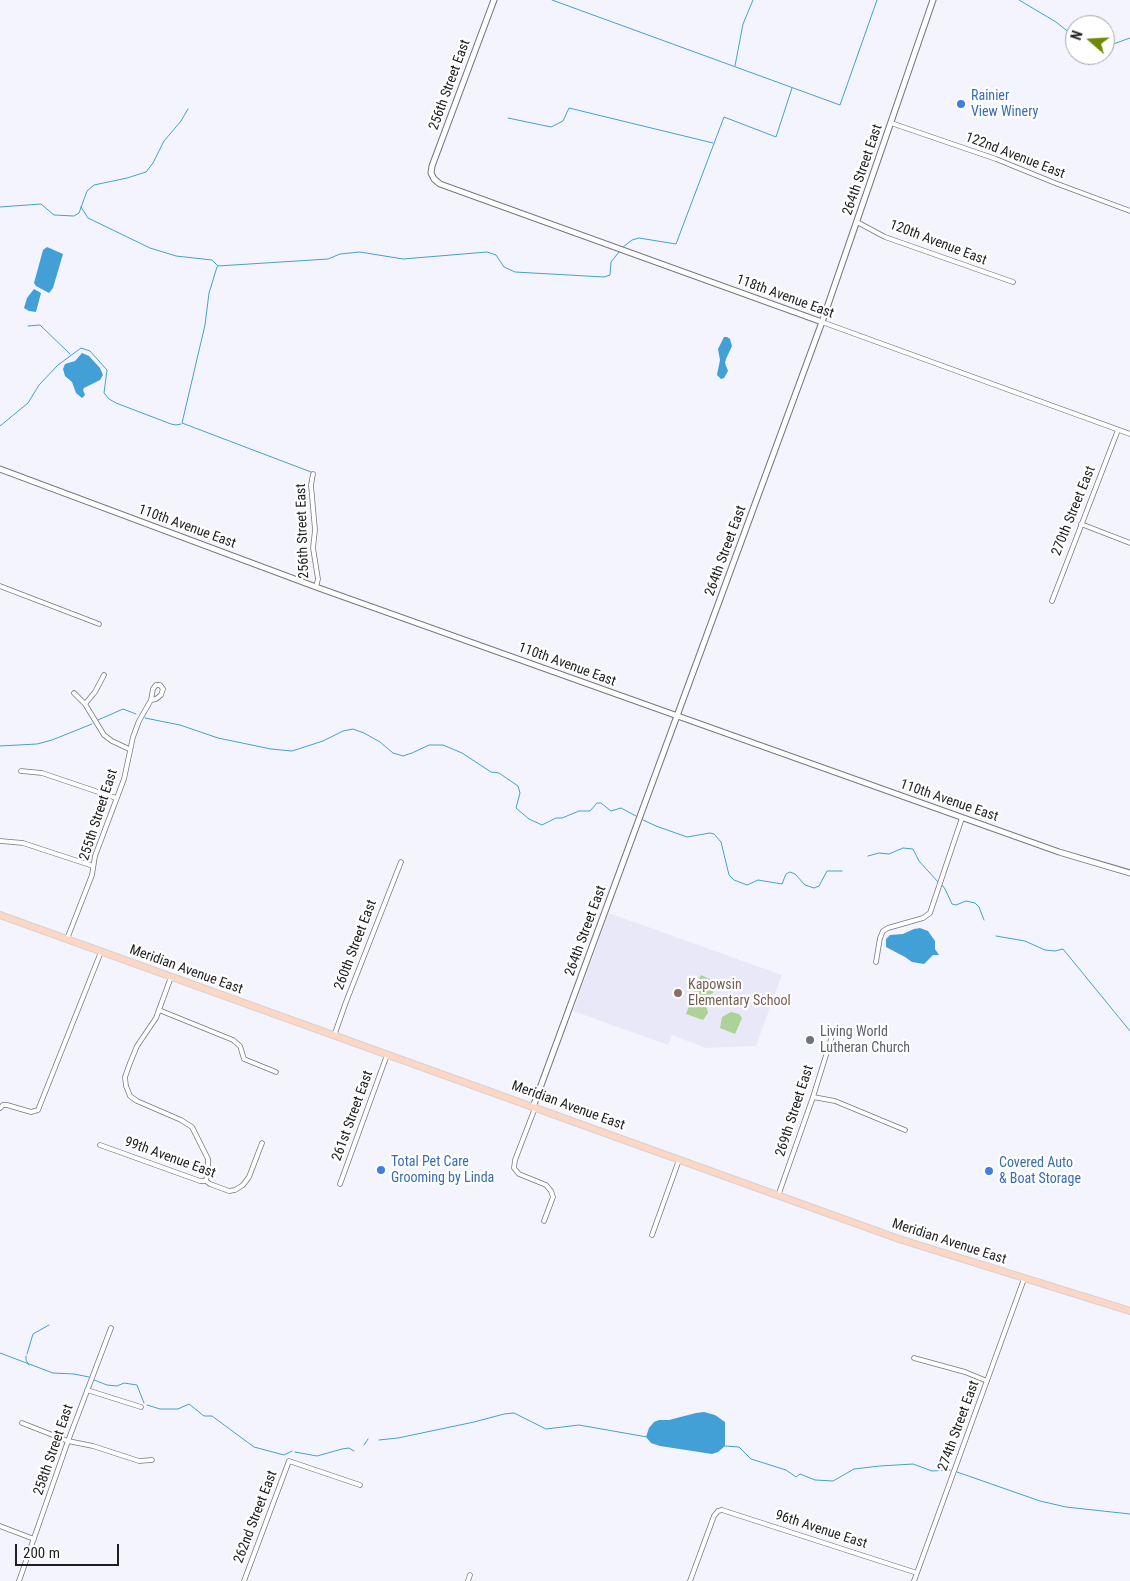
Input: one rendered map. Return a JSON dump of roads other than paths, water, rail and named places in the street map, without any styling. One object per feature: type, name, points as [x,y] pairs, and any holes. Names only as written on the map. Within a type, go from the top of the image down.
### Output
[{"type":"main road","name":"Meridian Avenue East","points":[[0,915],[899,1240],[1130,1311]]},
{"type":"street","name":"256th Street East","points":[[432,178],[432,166],[494,0]]},
{"type":"street","name":"264th Street East","points":[[534,1107],[822,322],[933,0]]},
{"type":"street","name":"122nd Avenue East","points":[[891,123],[996,159],[1130,211]]},
{"type":"street","name":"118th Avenue East","points":[[432,178],[440,184],[1130,434]]},
{"type":"street","name":"120th Avenue East","points":[[857,222],[885,237],[1013,282]]},
{"type":"street","name":"270th Street East","points":[[1052,601],[1118,430]]},
{"type":"street","name":"110th Avenue East","points":[[0,469],[316,587],[962,818],[1059,852],[1130,873]]},
{"type":"street","name":"256th Street East","points":[[313,474],[311,485],[315,530],[314,548],[318,579],[316,587]]},
{"type":"street","points":[[1081,524],[1130,543]]},
{"type":"street","points":[[0,586],[99,624]]},
{"type":"street","points":[[85,704],[95,692],[104,675]]},
{"type":"street","points":[[74,693],[85,704],[104,735],[112,742],[129,749]]},
{"type":"street","name":"255th Street East","points":[[68,939],[92,875],[94,856],[126,772],[129,749],[151,700]]},
{"type":"street","points":[[20,770],[42,773],[116,798]]},
{"type":"street","points":[[876,962],[883,931],[923,918],[930,913],[962,818]]},
{"type":"street","points":[[0,841],[23,843],[93,866]]},
{"type":"street","name":"260th Street East","points":[[334,1036],[401,862]]},
{"type":"street","points":[[0,1108],[3,1105],[7,1105],[35,1112],[42,1103],[101,952]]},
{"type":"street","points":[[171,977],[156,1018],[137,1046],[130,1063],[125,1077],[127,1090],[130,1096],[137,1102],[181,1120],[192,1127],[208,1159],[206,1181]]},
{"type":"street","points":[[159,1010],[236,1041],[240,1046],[244,1059],[276,1072]]},
{"type":"street","name":"269th Street East","points":[[778,1196],[813,1097],[833,1033]]},
{"type":"street","name":"261st Street East","points":[[340,1184],[387,1055]]},
{"type":"street","points":[[813,1097],[835,1101],[905,1130]]},
{"type":"street","points":[[534,1107],[514,1164],[519,1174],[546,1186],[553,1194],[544,1221]]},
{"type":"street","name":"99th Avenue East","points":[[100,1145],[200,1181],[206,1181],[217,1187],[233,1190],[243,1185],[250,1177],[262,1143]]},
{"type":"street","points":[[652,1235],[679,1160]]},
{"type":"street","name":"274th Street East","points":[[914,1581],[1024,1279]]},
{"type":"street","name":"258th Street East","points":[[19,1581],[68,1441],[111,1328]]},
{"type":"street","points":[[914,1358],[987,1381]]},
{"type":"street","points":[[87,1390],[140,1407]]},
{"type":"street","points":[[22,1423],[68,1441],[93,1446],[140,1461],[152,1460]]},
{"type":"street","name":"262nd Street East","points":[[244,1581],[289,1461],[360,1485]]},
{"type":"street","name":"96th Avenue East","points":[[690,1581],[714,1516],[718,1510],[917,1573]]},
{"type":"street","points":[[0,1526],[34,1539]]},
{"type":"street","points":[[468,1581],[470,1575]]},
{"type":"water","points":[[47,247],[63,254],[53,288],[49,293],[34,283],[43,250]]},
{"type":"water","points":[[34,289],[41,293],[36,312],[24,308],[27,298]]},
{"type":"water","points":[[724,337],[730,339],[732,346],[725,363],[728,371],[724,378],[721,379],[717,375],[720,360],[718,349]]},
{"type":"water","points":[[82,353],[89,356],[100,368],[103,375],[100,380],[84,388],[85,395],[82,398],[76,393],[72,382],[65,376],[63,369],[65,364],[75,361]]},
{"type":"water","points":[[920,928],[928,931],[935,941],[935,949],[939,955],[933,955],[924,964],[912,962],[886,947],[886,939],[890,935],[903,934]]},
{"type":"water","points":[[704,1412],[715,1415],[725,1422],[725,1446],[718,1452],[712,1454],[660,1446],[651,1443],[646,1437],[649,1428],[654,1422]]},
{"type":"waterway","points":[[552,0],[840,105],[877,0]]},
{"type":"waterway","points":[[735,66],[743,24],[753,0]]},
{"type":"waterway","points":[[1019,0],[1065,29]]},
{"type":"waterway","points":[[1115,43],[1130,38]]},
{"type":"waterway","points":[[623,247],[632,240],[639,238],[676,244],[724,117],[776,137],[792,88]]},
{"type":"waterway","points":[[508,118],[551,127],[563,121],[569,108],[713,143]]},
{"type":"waterway","points":[[0,207],[41,204],[54,215],[74,216],[79,213],[87,191],[94,185],[146,172],[153,163],[164,141],[181,121],[188,109]]},
{"type":"waterway","points":[[81,207],[88,218],[150,248],[176,256],[212,260],[218,266]]},
{"type":"waterway","points":[[218,266],[328,259],[340,254],[360,252],[403,259],[487,252],[496,255],[504,267],[515,272],[604,277],[610,275],[611,262],[619,252]]},
{"type":"waterway","points":[[217,267],[209,293],[205,325],[182,423],[311,472]]},
{"type":"waterway","points":[[28,326],[40,325],[70,354]]},
{"type":"waterway","points":[[0,426],[28,403],[39,385],[58,365],[81,348],[90,351],[107,370],[104,393],[109,399],[171,424],[181,424]]},
{"type":"waterway","points":[[98,720],[123,709],[136,714]]},
{"type":"waterway","points":[[145,718],[180,725],[218,738],[271,749],[292,751],[323,741],[343,731],[353,729],[380,742],[393,753],[403,756],[429,745],[443,745],[462,753],[491,772],[499,773],[518,786],[520,793],[516,808],[529,819],[542,825],[556,818],[562,818],[579,811],[590,811],[597,803],[601,803],[611,811],[621,808],[636,816]]},
{"type":"waterway","points":[[0,746],[37,744],[92,724]]},
{"type":"waterway","points":[[643,820],[687,837],[714,834],[721,842],[729,875],[734,880],[747,885],[758,880],[782,884],[786,874],[790,872],[795,874],[805,885],[814,888],[819,886],[827,871],[842,871]]},
{"type":"waterway","points":[[868,856],[879,853],[889,854],[903,848],[913,849],[919,861],[938,882]]},
{"type":"waterway","points":[[942,885],[952,904],[956,905],[966,901],[975,903],[979,907],[984,920]]},
{"type":"waterway","points":[[996,936],[1025,941],[1045,950],[1055,951],[1063,949],[1130,1031]]},
{"type":"waterway","points":[[27,1354],[33,1334],[49,1325]]},
{"type":"waterway","points":[[0,1353],[53,1373],[89,1377]]},
{"type":"waterway","points":[[26,1356],[29,1365]]},
{"type":"waterway","points":[[94,1380],[107,1385],[117,1386],[124,1383],[137,1385],[144,1403]]},
{"type":"waterway","points":[[147,1405],[160,1409],[178,1409],[189,1404],[204,1416],[212,1416],[254,1447],[284,1455],[292,1451]]},
{"type":"waterway","points":[[379,1440],[398,1438],[514,1413],[546,1429],[579,1425],[647,1437]]},
{"type":"waterway","points":[[364,1445],[368,1439]]},
{"type":"waterway","points":[[725,1446],[739,1447],[751,1459],[786,1470],[796,1477],[800,1474],[815,1480],[833,1481],[854,1469],[880,1466],[913,1464],[932,1471],[950,1470]]},
{"type":"waterway","points":[[295,1452],[317,1456],[349,1448],[354,1451]]},
{"type":"waterway","points":[[957,1472],[1040,1501],[1066,1507],[1130,1514]]},
{"type":"place","name":"Rainier View Winery","points":[[961,104]]},
{"type":"place","name":"Kapowsin Elementary School","points":[[678,993]]},
{"type":"place","name":"Living World Lutheran Church","points":[[810,1040]]},
{"type":"place","name":"Total Pet Care Grooming by Linda","points":[[381,1170]]},
{"type":"place","name":"Covered Auto & Boat Storage","points":[[989,1171]]}]
